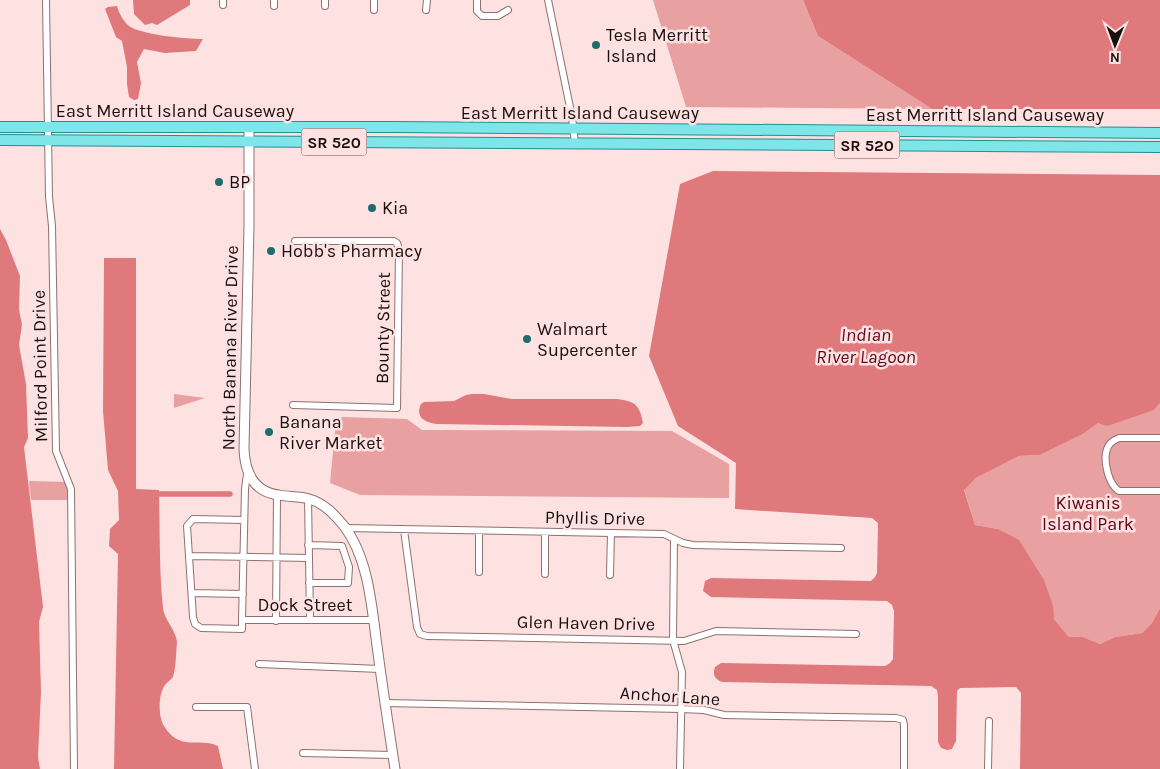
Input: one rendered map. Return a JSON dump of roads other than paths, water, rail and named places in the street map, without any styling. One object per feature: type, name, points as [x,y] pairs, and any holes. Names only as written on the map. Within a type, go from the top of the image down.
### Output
[{"type":"main road","name":"East Merritt Island Causeway","points":[[0,127],[1160,133]]},
{"type":"main road","name":"East Merritt Island Causeway","points":[[0,140],[1160,147]]},
{"type":"street","name":"Milford Point Drive","points":[[46,0],[56,451],[71,489],[74,769]]},
{"type":"street","points":[[374,0],[374,10]]},
{"type":"street","points":[[426,10],[427,0]]},
{"type":"street","points":[[477,0],[477,11],[482,16],[498,16],[508,10]]},
{"type":"street","points":[[548,0],[574,129],[575,143]]},
{"type":"street","name":"North Banana River Drive","points":[[249,127],[244,441],[247,474],[262,489],[277,495],[308,498],[323,505],[346,528],[364,566],[395,769]]},
{"type":"street","name":"Bounty Street","points":[[293,405],[397,408],[399,249],[394,241],[295,241]]},
{"type":"street","points":[[1160,438],[1119,438],[1113,441],[1106,450],[1107,473],[1119,491],[1160,491]]},
{"type":"street","points":[[242,620],[247,474]]},
{"type":"street","points":[[276,620],[277,495]]},
{"type":"street","points":[[308,498],[310,619]]},
{"type":"street","points":[[242,594],[192,593],[187,526],[193,519],[244,520]]},
{"type":"street","name":"Phyllis Drive","points":[[346,528],[664,534],[674,540],[693,545],[841,548]]},
{"type":"street","name":"Glen Haven Drive","points":[[404,530],[417,627],[420,634],[423,635],[684,641],[716,631],[856,634]]},
{"type":"street","points":[[479,531],[479,572]]},
{"type":"street","points":[[545,532],[545,574]]},
{"type":"street","points":[[610,575],[611,533]]},
{"type":"street","points":[[674,540],[673,640],[682,672],[680,769]]},
{"type":"street","points":[[308,545],[342,546],[349,567],[348,583],[309,583]]},
{"type":"street","points":[[188,556],[308,558]]},
{"type":"street","name":"Dock Street","points":[[192,593],[193,617],[195,624],[200,628],[242,629],[242,620],[373,620]]},
{"type":"street","points":[[259,664],[380,669]]},
{"type":"street","name":"Anchor Lane","points":[[385,703],[681,709],[704,710],[724,715],[896,718],[903,720],[904,725],[904,769]]},
{"type":"street","points":[[196,707],[246,707],[255,769]]},
{"type":"street","points":[[988,769],[989,721]]},
{"type":"street","points":[[303,753],[392,755]]},
{"type":"water","points":[[133,0],[190,0],[190,5],[157,25],[152,23],[145,25],[134,14]]},
{"type":"water","points":[[803,0],[1160,0],[1160,109],[932,109],[818,36]]},
{"type":"water","points":[[117,6],[125,22],[135,29],[164,36],[203,39],[196,51],[165,53],[144,49],[137,62],[141,83],[138,99],[134,100],[129,97],[127,67],[122,41],[116,37],[105,9]]},
{"type":"water","name":"Indian River Lagoon","points":[[713,171],[1160,175],[1160,403],[1154,410],[1107,426],[1098,423],[1083,434],[1040,455],[1019,456],[976,478],[964,490],[975,525],[998,529],[1019,540],[1044,580],[1053,606],[1054,619],[1069,637],[1083,637],[1100,644],[1115,637],[1142,633],[1152,623],[1160,608],[1160,769],[1020,769],[1021,693],[1016,687],[960,688],[957,691],[956,741],[952,749],[947,750],[941,748],[938,742],[938,696],[937,690],[931,686],[722,682],[716,678],[714,674],[715,667],[721,663],[885,666],[893,659],[894,611],[892,605],[887,601],[711,597],[703,591],[705,581],[711,578],[871,581],[877,573],[878,523],[872,518],[735,509],[736,463],[678,426],[649,356],[680,184]]},
{"type":"water","points":[[0,229],[20,276],[19,309],[22,325],[19,345],[26,384],[28,438],[24,447],[43,607],[39,622],[41,692],[38,757],[40,769],[0,769]]},
{"type":"water","points":[[104,258],[136,258],[136,489],[159,490],[160,564],[163,608],[177,643],[173,677],[165,685],[161,694],[162,722],[176,739],[218,746],[223,769],[114,769],[118,554],[109,546],[110,529],[119,520],[118,491],[108,470],[103,411]]},
{"type":"water","points":[[472,394],[512,399],[617,399],[628,401],[638,407],[643,423],[640,426],[627,427],[437,424],[428,422],[420,416],[419,409],[424,402],[454,401]]},
{"type":"waterway","points":[[159,494],[230,494]]},
{"type":"place","name":"Tesla Merritt Island","points":[[596,45]]},
{"type":"place","name":"BP","points":[[219,182]]},
{"type":"place","name":"Kia","points":[[372,208]]},
{"type":"place","name":"Hobb's Pharmacy","points":[[271,251]]},
{"type":"place","name":"Walmart Supercenter","points":[[527,339]]},
{"type":"place","name":"Banana River Market","points":[[269,432]]},
{"type":"park label","name":"Kiwanis Island Park","points":[[1088,513]]}]
